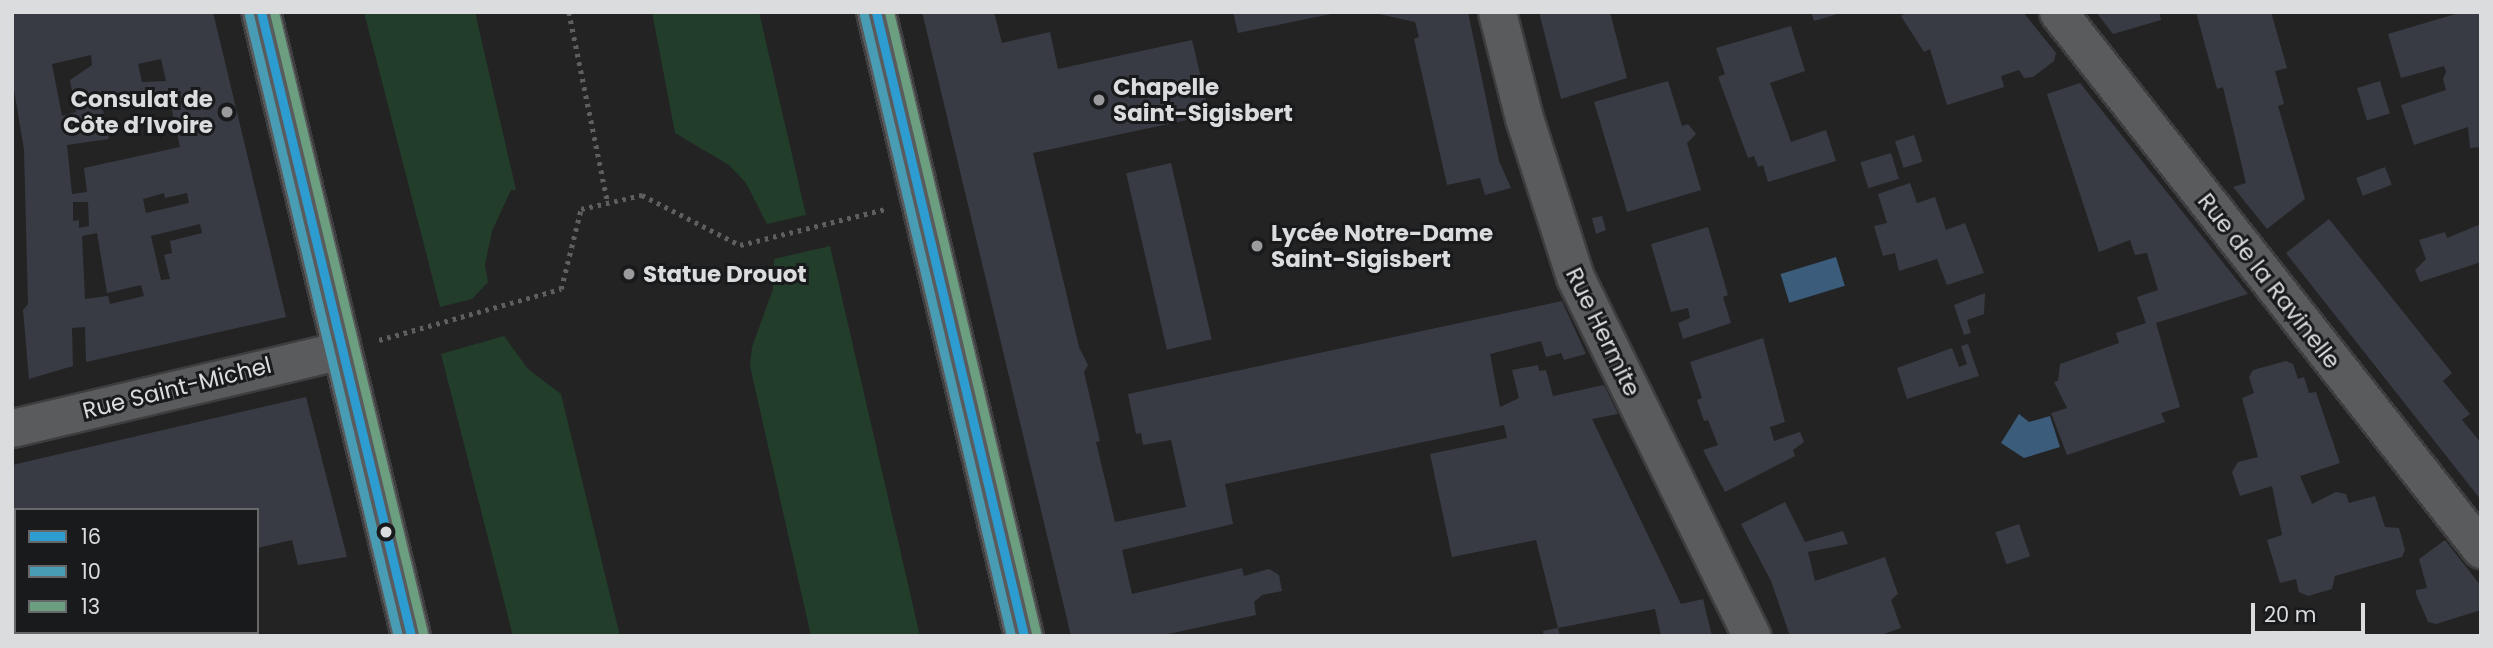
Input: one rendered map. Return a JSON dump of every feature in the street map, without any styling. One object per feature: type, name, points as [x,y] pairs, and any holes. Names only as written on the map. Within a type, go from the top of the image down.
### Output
[{"type":"street","points":[[261,12],[411,636]]},
{"type":"street","points":[[876,12],[1024,636]]},
{"type":"street","name":"Rue Hermite","points":[[1497,12],[1524,118],[1575,277],[1752,636]]},
{"type":"street","name":"Rue de la Ravinelle","points":[[2058,12],[2481,549]]},
{"type":"street","name":"Rue Saint-Michel","points":[[12,428],[342,350]]},
{"type":"path","points":[[569,12],[608,203]]},
{"type":"path","points":[[342,350],[561,289],[581,209],[642,195],[740,245],[921,201]]},
{"type":"green space","points":[[364,12],[475,12],[516,190],[511,190],[492,231],[485,265],[488,282],[472,299],[440,307]]},
{"type":"green space","points":[[652,12],[759,12],[806,215],[767,224],[746,183],[729,165],[675,133]]},
{"type":"green space","points":[[830,246],[920,636],[811,636],[750,366],[752,347],[773,289],[774,259]]},
{"type":"green space","points":[[504,336],[528,369],[561,394],[620,636],[513,636],[441,354]]},
{"type":"water","points":[[1836,257],[1845,286],[1789,303],[1781,274]]},
{"type":"water","points":[[2019,414],[2029,422],[2050,416],[2060,447],[2024,458],[2001,443]]},
{"type":"building","points":[[12,12],[213,12],[286,317],[86,362],[85,327],[72,328],[73,366],[29,379],[23,310],[28,304],[24,150],[12,78]],"holes":[[[91,55],[92,65],[70,80],[76,112],[62,116],[52,64]],[[161,59],[166,81],[142,82],[138,64]],[[168,92],[180,147],[84,168],[87,192],[72,194],[67,145],[109,139],[102,106]],[[164,193],[165,198],[187,193],[189,203],[146,213],[143,199]],[[73,202],[88,202],[89,226],[79,228],[79,220],[73,221]],[[200,224],[202,233],[170,241],[172,253],[164,255],[170,279],[161,280],[151,236]],[[97,233],[107,293],[141,285],[144,296],[110,304],[108,296],[85,299],[82,236]]]},
{"type":"building","points":[[922,12],[994,12],[1002,43],[1050,32],[1058,69],[1192,40],[1210,115],[1033,153],[1079,347],[1088,365],[1084,372],[1100,441],[1096,442],[1115,522],[1186,507],[1171,440],[1143,445],[1141,433],[1136,434],[1128,394],[1562,301],[1586,354],[1564,360],[1561,353],[1546,357],[1541,341],[1490,354],[1500,407],[1519,398],[1512,370],[1538,365],[1539,371],[1546,370],[1553,396],[1604,385],[1618,414],[1592,419],[1681,604],[1703,599],[1712,636],[1661,636],[1655,609],[1558,628],[1536,540],[1452,557],[1430,454],[1507,438],[1504,425],[1225,484],[1233,524],[1122,550],[1132,594],[1242,568],[1244,576],[1269,569],[1279,575],[1282,591],[1262,595],[1254,602],[1256,615],[1159,636],[1071,636]]},
{"type":"building","points":[[1233,12],[1336,12],[1336,13],[1238,33]]},
{"type":"building","points":[[1370,12],[1468,12],[1499,161],[1511,188],[1485,195],[1480,178],[1447,185],[1414,39],[1419,37],[1415,22]]},
{"type":"building","points":[[1539,12],[1610,12],[1627,78],[1561,99]]},
{"type":"building","points":[[1811,12],[1841,12],[1841,13],[1814,21]]},
{"type":"building","points":[[1907,12],[2023,12],[2056,53],[2054,61],[2033,77],[2024,78],[2019,70],[2001,76],[2004,87],[1947,105],[1930,49],[1924,52],[1901,16]]},
{"type":"building","points":[[2096,12],[2159,12],[2161,20],[2113,34]]},
{"type":"building","points":[[2196,12],[2271,12],[2287,68],[2275,71],[2284,104],[2278,106],[2305,199],[2267,229],[2233,187],[2246,183],[2223,87],[2217,89]]},
{"type":"building","points":[[2462,12],[2481,12],[2481,147],[2470,148],[2468,127],[2414,145],[2401,105],[2446,90],[2443,79],[2446,72],[2444,66],[2401,78],[2388,34]]},
{"type":"building","points":[[1791,26],[1805,71],[1770,83],[1791,142],[1826,130],[1836,161],[1768,182],[1763,165],[1758,167],[1754,156],[1748,158],[1718,77],[1725,74],[1716,48]]},
{"type":"building","points":[[1668,81],[1682,126],[1688,124],[1696,134],[1687,143],[1701,190],[1627,212],[1594,102]]},
{"type":"building","points":[[2380,81],[2390,114],[2367,121],[2357,88]]},
{"type":"building","points":[[2080,83],[2248,294],[2156,323],[2180,407],[2161,413],[2165,422],[2067,455],[2051,413],[2067,408],[2054,382],[2058,381],[2060,364],[2119,343],[2116,333],[2146,323],[2137,297],[2158,290],[2147,253],[2135,255],[2130,240],[2099,252],[2047,94]]},
{"type":"building","points":[[1914,135],[1923,162],[1904,168],[1895,141]]},
{"type":"building","points":[[1891,153],[1899,179],[1868,188],[1860,162]]},
{"type":"building","points":[[1171,163],[1212,339],[1167,350],[1126,173]]},
{"type":"building","points":[[2385,167],[2392,185],[2363,196],[2356,178]]},
{"type":"building","points":[[1910,183],[1917,203],[1935,197],[1946,230],[1965,223],[1984,273],[1947,285],[1937,259],[1899,271],[1895,253],[1883,256],[1874,226],[1887,223],[1878,194]]},
{"type":"building","points":[[1602,216],[1606,230],[1596,234],[1592,218]]},
{"type":"building","points":[[2329,219],[2452,373],[2443,381],[2470,414],[2462,420],[2481,443],[2481,500],[2286,253]]},
{"type":"building","points":[[2481,224],[2481,262],[2420,282],[2415,270],[2426,259],[2419,240],[2445,232],[2447,238]]},
{"type":"building","points":[[1708,227],[1728,295],[1723,297],[1731,323],[1683,339],[1678,323],[1690,318],[1688,308],[1671,312],[1651,244]]},
{"type":"building","points":[[1985,293],[1984,314],[1967,320],[1971,333],[1964,335],[1954,305]]},
{"type":"building","points":[[1763,338],[1785,422],[1770,427],[1774,441],[1800,432],[1804,442],[1793,450],[1795,456],[1725,492],[1703,450],[1718,445],[1708,420],[1704,421],[1697,400],[1702,398],[1690,362]]},
{"type":"building","points":[[1968,344],[1979,376],[1907,399],[1897,368],[1952,348],[1959,367],[1967,364],[1961,346]]},
{"type":"building","points":[[2286,361],[2293,364],[2298,379],[2304,377],[2309,393],[2316,392],[2340,463],[2300,476],[2312,504],[2336,492],[2346,494],[2349,503],[2375,496],[2385,527],[2399,528],[2405,550],[2402,557],[2335,576],[2332,589],[2308,596],[2299,592],[2296,579],[2280,583],[2267,540],[2282,535],[2272,486],[2240,496],[2232,472],[2238,462],[2258,457],[2242,398],[2254,393],[2249,377],[2253,370]]},
{"type":"building","points":[[306,397],[347,557],[298,565],[292,540],[259,548],[259,508],[14,508],[14,634],[236,636],[12,636],[12,465]]},
{"type":"building","points":[[1785,502],[1805,542],[1843,531],[1848,544],[1808,552],[1815,581],[1885,557],[1898,594],[1891,600],[1901,628],[1878,636],[1790,636],[1771,581],[1741,524]]},
{"type":"building","points":[[2019,524],[2030,556],[2006,564],[1995,532]]},
{"type":"building","points":[[2445,540],[2481,586],[2481,610],[2436,624],[2428,622],[2416,594],[2416,590],[2427,588],[2419,559]]},
{"type":"building","points":[[1558,628],[1560,636],[1544,636],[1543,631]]},
{"type":"transit line","name":"16","points":[[261,12],[411,636]]},
{"type":"transit line","name":"13","points":[[274,12],[423,633]]},
{"type":"transit line","name":"16","points":[[876,12],[1024,636]]},
{"type":"transit line","name":"13","points":[[889,12],[1036,633]]},
{"type":"transit line","name":"10","points":[[249,15],[398,636]]},
{"type":"transit line","name":"10","points":[[864,15],[1011,636]]},
{"type":"place","name":"Chapelle Saint-Sigisbert","points":[[1099,100]]},
{"type":"place","name":"Consulat de Côte d’Ivoire","points":[[227,112]]},
{"type":"place","name":"Lycée Notre-Dame Saint-Sigisbert","points":[[1257,246]]},
{"type":"place","name":"Statue Drouot","points":[[629,274]]}]
